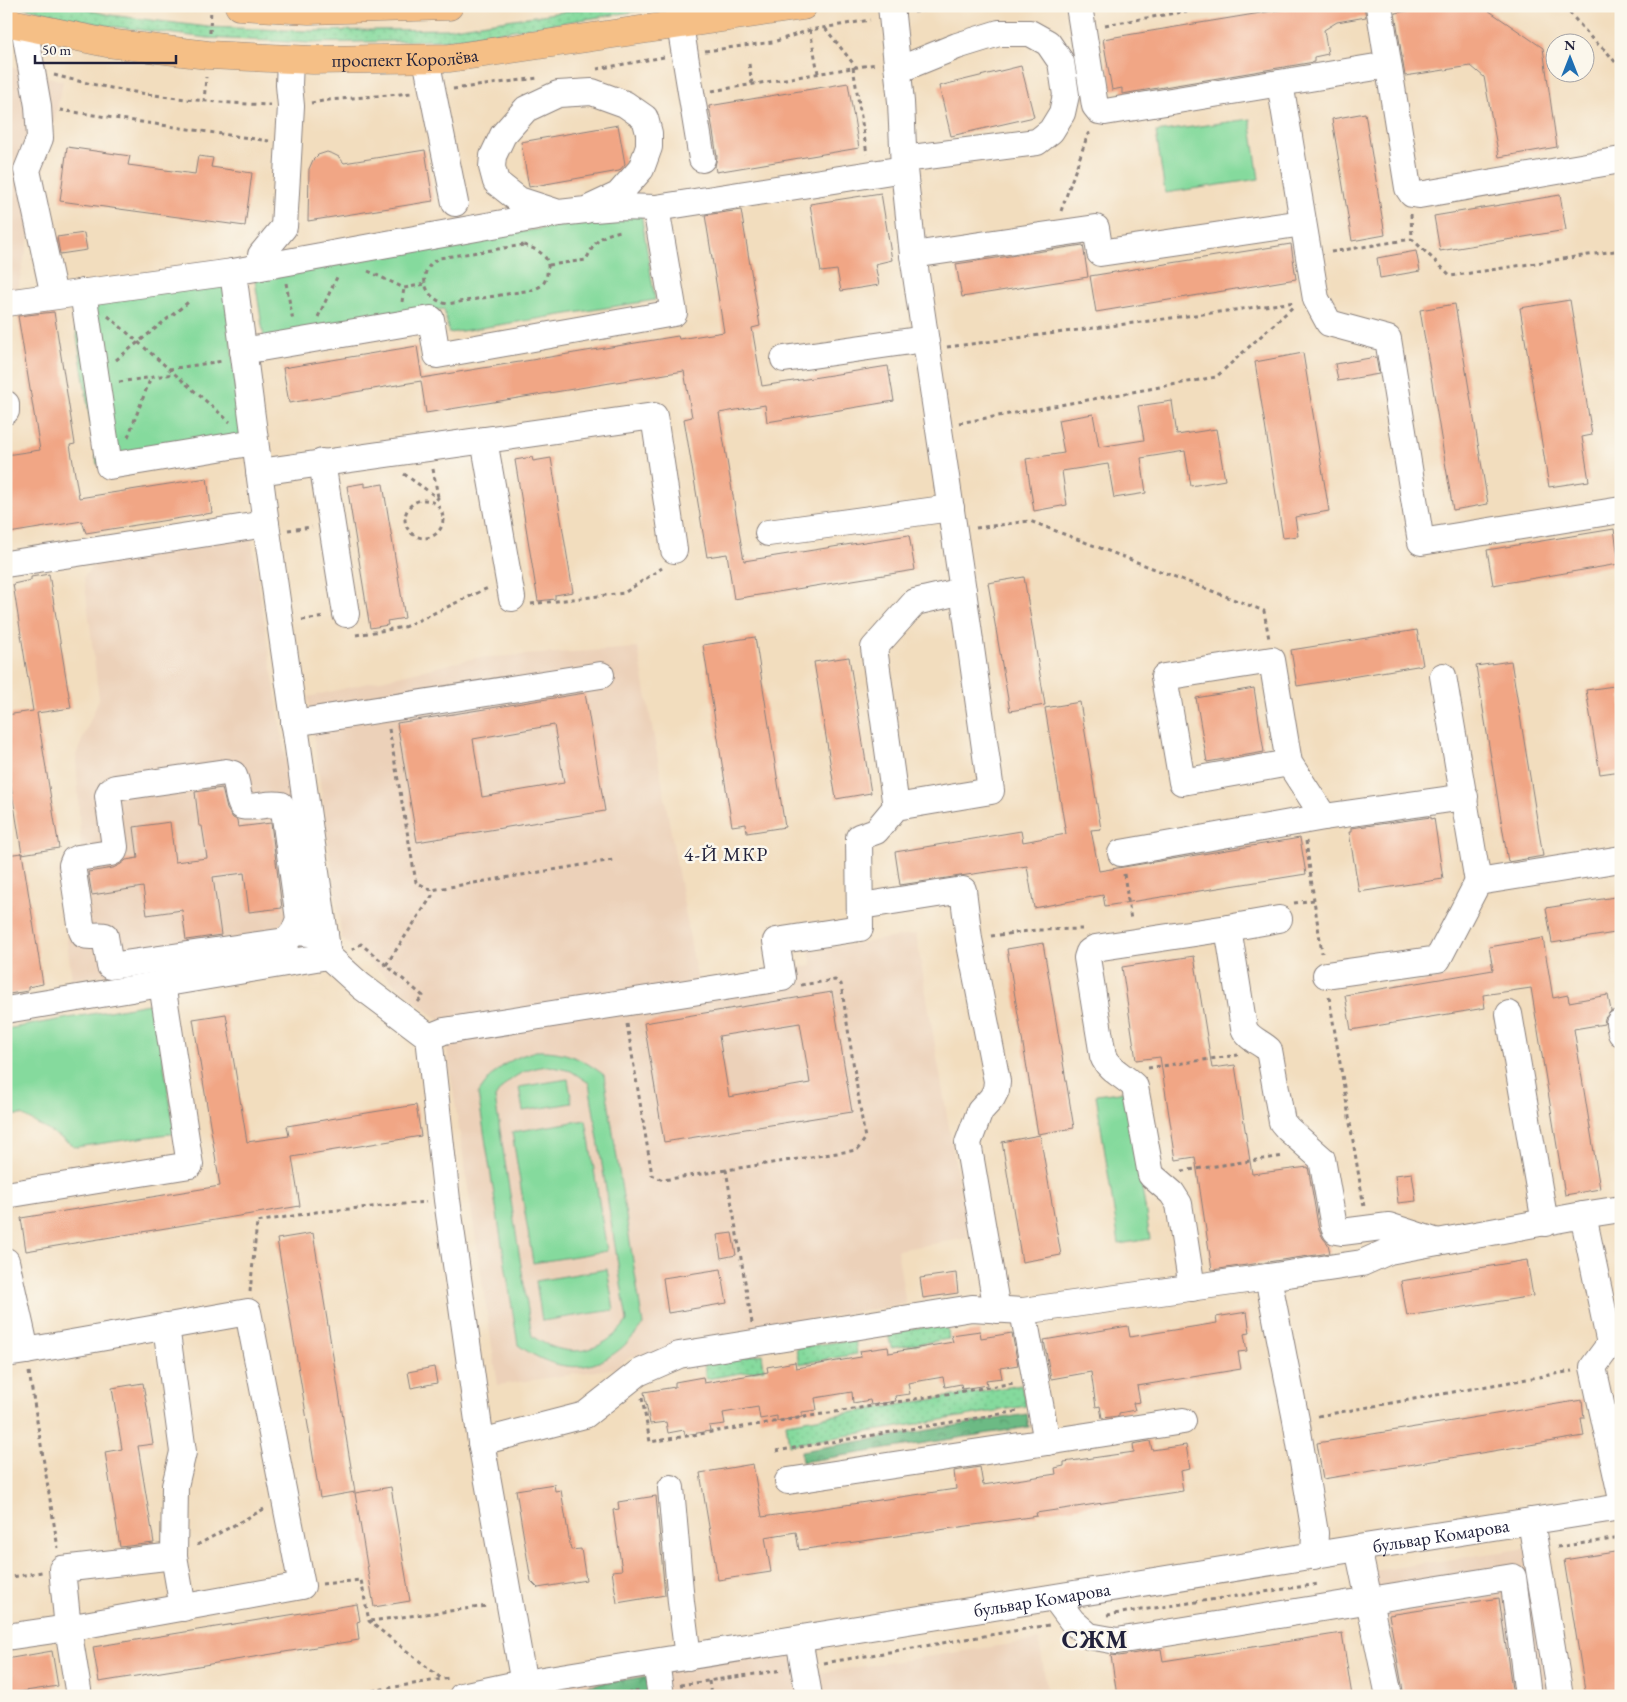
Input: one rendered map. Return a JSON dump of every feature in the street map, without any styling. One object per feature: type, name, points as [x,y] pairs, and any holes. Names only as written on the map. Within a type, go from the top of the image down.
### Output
[{"type":"main road","points":[[239,6],[309,10],[437,7]]},
{"type":"main road","name":"проспект Королёва","points":[[15,24],[107,43],[208,56],[290,60],[426,59],[450,58],[680,25],[720,12],[807,18]]},
{"type":"street","points":[[429,1037],[444,1031],[782,978],[776,941],[860,928],[859,837],[876,830],[896,807],[991,791],[953,519],[913,255],[904,164],[898,65],[891,6]]},
{"type":"street","points":[[1379,6],[1408,188],[1412,194],[1419,195],[1621,160]]},
{"type":"street","points":[[1084,12],[1095,106],[1098,111],[1104,112],[1388,66]]},
{"type":"street","points":[[15,24],[38,106],[40,138],[27,170],[54,296]]},
{"type":"street","points":[[680,25],[702,159]]},
{"type":"street","points":[[6,303],[344,256],[559,213],[618,207],[656,208],[871,174],[904,164],[1038,142],[1051,131],[1062,114],[1066,95],[1061,62],[1048,43],[1030,32],[999,32],[898,65]]},
{"type":"street","points":[[426,59],[455,203]]},
{"type":"street","points":[[271,265],[261,255],[284,227],[291,106],[288,85],[290,60]]},
{"type":"street","points":[[1280,83],[1316,299],[1329,323],[1388,339],[1421,542],[1621,510]]},
{"type":"street","points":[[559,213],[519,200],[496,182],[492,166],[503,134],[526,109],[558,94],[592,92],[625,104],[645,118],[649,133],[649,147],[641,169],[618,195],[586,210]]},
{"type":"street","points":[[244,354],[302,341],[431,319],[437,354],[674,313],[656,208]]},
{"type":"street","points":[[913,255],[1096,228],[1100,254],[1303,223]]},
{"type":"street","points":[[222,273],[244,354],[250,443],[273,527],[294,723],[334,948],[361,986],[429,1037],[447,1200],[481,1442],[509,1603],[521,1688]]},
{"type":"street","points":[[85,292],[109,466],[250,443]]},
{"type":"street","points":[[784,359],[926,344]]},
{"type":"street","points":[[6,404],[6,411]]},
{"type":"street","points":[[259,472],[654,416],[674,550]]},
{"type":"street","points":[[484,440],[510,588]]},
{"type":"street","points":[[322,462],[346,614]]},
{"type":"street","points":[[768,533],[953,519]]},
{"type":"street","points":[[6,564],[273,527]]},
{"type":"street","points":[[896,807],[874,648],[915,602],[963,591]]},
{"type":"street","points":[[1289,763],[1182,782],[1164,677],[1272,660],[1289,763],[1314,819]]},
{"type":"street","points":[[294,723],[601,675]]},
{"type":"street","points":[[1326,975],[1438,959],[1478,882],[1443,676]]},
{"type":"street","points":[[110,966],[286,941],[294,932],[299,919],[284,810],[281,805],[248,808],[242,806],[239,802],[236,779],[233,774],[226,772],[115,788],[110,791],[108,796],[115,846],[114,851],[110,854],[78,858],[74,860],[72,865],[82,931],[87,936],[100,934],[105,936],[114,992]]},
{"type":"street","points":[[1120,852],[1314,819],[1464,797]]},
{"type":"street","points":[[1478,882],[1621,859]]},
{"type":"street","points":[[861,906],[963,890],[969,939],[997,1081],[996,1090],[992,1098],[980,1111],[968,1143],[997,1310]]},
{"type":"street","points":[[1192,1288],[1179,1204],[1176,1197],[1151,1175],[1135,1087],[1105,1062],[1103,1056],[1088,958],[1089,952],[1095,948],[1279,919]]},
{"type":"street","points":[[1228,928],[1244,1028],[1246,1033],[1269,1050],[1282,1122],[1322,1159],[1336,1231],[1342,1232],[1389,1226],[1438,1242]]},
{"type":"street","points":[[294,932],[334,948]]},
{"type":"street","points":[[6,1010],[162,984],[334,948]]},
{"type":"street","points":[[6,1194],[190,1165],[162,984]]},
{"type":"street","points":[[1509,1014],[1545,1223]]},
{"type":"street","points":[[481,1442],[585,1415],[638,1374],[679,1355],[972,1308],[1023,1311],[1192,1288],[1225,1279],[1268,1277],[1362,1263],[1389,1251],[1583,1215],[1621,1210]]},
{"type":"street","points":[[1583,1215],[1610,1344]]},
{"type":"street","points":[[6,1261],[16,1352],[248,1312],[302,1586],[68,1628],[6,1637]]},
{"type":"street","points":[[1268,1277],[1296,1420],[1315,1534],[1314,1556]]},
{"type":"street","points":[[1023,1311],[1047,1442]]},
{"type":"street","points":[[1621,1314],[1610,1344],[1593,1368],[1621,1494]]},
{"type":"street","points":[[166,1326],[183,1452],[175,1486],[174,1556],[183,1608]]},
{"type":"street","points":[[788,1481],[1183,1421]]},
{"type":"street","points":[[671,1488],[688,1657]]},
{"type":"street","name":"бульвар Комарова","points":[[452,1688],[521,1688],[656,1662],[1358,1548],[1621,1508]]},
{"type":"street","points":[[1531,1521],[1560,1696]]},
{"type":"street","points":[[1358,1548],[1389,1696]]},
{"type":"street","points":[[79,1696],[68,1628],[62,1569],[174,1556]]},
{"type":"street","points":[[1055,1598],[1072,1621],[1088,1636],[1117,1641],[1513,1577],[1528,1696]]},
{"type":"street","points":[[799,1639],[809,1696]]},
{"type":"street","points":[[656,1662],[660,1692]]},
{"type":"path","points":[[1084,12],[1217,6]]},
{"type":"path","points":[[1564,6],[1593,40],[1607,52],[1621,70]]},
{"type":"path","points":[[807,18],[818,73]]},
{"type":"path","points":[[825,28],[855,67],[871,174]]},
{"type":"path","points":[[749,64],[752,84]]},
{"type":"path","points":[[692,94],[855,67],[898,65]]},
{"type":"path","points":[[38,106],[289,145]]},
{"type":"path","points":[[1052,235],[1088,134]]},
{"type":"path","points":[[1412,194],[1412,239],[1451,276],[1621,250]]},
{"type":"path","points":[[549,265],[586,260],[594,243],[608,233],[624,230]]},
{"type":"path","points":[[1308,255],[1412,239]]},
{"type":"path","points":[[524,245],[538,249],[549,265],[543,284],[531,290],[446,304],[430,296],[425,284],[425,275],[428,267],[440,258],[524,245]]},
{"type":"path","points":[[302,341],[344,256],[404,288],[425,284]]},
{"type":"path","points":[[271,265],[302,341]]},
{"type":"path","points":[[109,365],[212,284],[222,273]]},
{"type":"path","points":[[85,292],[89,299],[242,433],[250,443]]},
{"type":"path","points":[[926,344],[1299,302],[1216,377],[939,426]]},
{"type":"path","points":[[169,369],[244,354]]},
{"type":"path","points":[[112,383],[174,374]]},
{"type":"path","points":[[122,464],[121,456],[151,377]]},
{"type":"path","points":[[429,448],[438,498]]},
{"type":"path","points":[[378,455],[438,498]]},
{"type":"path","points":[[434,502],[438,498]]},
{"type":"path","points":[[424,499],[434,502],[441,509],[444,519],[441,529],[434,536],[424,539],[414,536],[407,529],[404,519],[407,509],[414,502],[424,499]]},
{"type":"path","points":[[953,519],[1030,522],[1264,611],[1272,660]]},
{"type":"path","points":[[273,527],[332,524]]},
{"type":"path","points":[[301,620],[346,614],[350,636],[404,627],[510,588],[514,606],[624,593],[676,559],[674,550]]},
{"type":"path","points":[[386,709],[416,882],[431,890],[613,860]]},
{"type":"path","points":[[1314,819],[1314,900]]},
{"type":"path","points":[[386,966],[432,896],[431,890]]},
{"type":"path","points":[[969,939],[1037,930],[1085,929]]},
{"type":"path","points":[[334,948],[361,944],[423,996],[413,1008]]},
{"type":"path","points":[[1326,975],[1368,1228]]},
{"type":"path","points":[[623,1003],[652,1175],[663,1180],[857,1150],[865,1139],[841,984],[835,980],[784,987],[782,978]]},
{"type":"path","points":[[1118,1072],[1269,1050]]},
{"type":"path","points":[[1151,1175],[1314,1151]]},
{"type":"path","points":[[726,1170],[755,1343]]},
{"type":"path","points":[[248,1312],[257,1222],[316,1212],[447,1200]]},
{"type":"path","points":[[6,1578],[62,1569],[16,1352]]},
{"type":"path","points":[[1296,1420],[1593,1368]]},
{"type":"path","points":[[638,1374],[650,1442],[1017,1382]]},
{"type":"path","points":[[776,1451],[1022,1411]]},
{"type":"path","points":[[174,1556],[284,1498]]},
{"type":"path","points":[[1536,1550],[1621,1538]]},
{"type":"path","points":[[302,1586],[361,1580],[369,1621],[452,1688]]},
{"type":"path","points":[[611,1696],[660,1692],[709,1681],[1072,1621],[1324,1583]]},
{"type":"path","points":[[369,1621],[509,1603]]},
{"type":"path","points":[[709,1681],[712,1696]]},
{"type":"shaded area","points":[[6,66],[63,81],[11,320],[6,326]]},
{"type":"shaded area","points":[[251,536],[311,922],[306,944],[72,980],[58,874],[66,854],[81,851],[76,755],[99,699],[84,577],[96,560]]},
{"type":"shaded area","points":[[638,648],[698,983],[812,965],[809,951],[916,934],[968,1238],[897,1250],[906,1304],[678,1341],[679,1350],[630,1357],[617,1368],[498,1385],[443,1024],[342,939],[308,697],[475,658]]},
{"type":"shaded area","points":[[1527,1548],[1550,1696],[1384,1696],[1366,1572]]},
{"type":"shaded area","points":[[1039,1640],[1048,1696],[482,1696],[806,1644],[812,1674]]},
{"type":"green space","points":[[17,6],[70,6],[110,15],[208,27],[309,31],[447,29],[602,6],[672,6],[448,40],[310,43],[208,38],[108,26]]},
{"type":"green space","points":[[1250,119],[1259,179],[1165,193],[1156,132]]},
{"type":"green space","points":[[641,213],[655,300],[449,333],[444,309],[264,338],[254,274]]},
{"type":"green space","points":[[224,279],[242,442],[97,464],[72,304]]},
{"type":"green space","points":[[154,1003],[175,1133],[76,1147],[22,1115],[6,1115],[6,1029]]},
{"type":"green space","points":[[546,1051],[572,1056],[604,1075],[643,1325],[615,1353],[601,1361],[585,1366],[553,1363],[536,1356],[518,1345],[478,1094],[502,1066],[526,1054]],"holes":[[[549,1066],[571,1071],[589,1083],[627,1321],[606,1341],[595,1347],[570,1351],[545,1344],[532,1336],[495,1098],[511,1080],[532,1069]]]},
{"type":"green space","points":[[568,1079],[572,1103],[523,1111],[519,1087]]},
{"type":"green space","points":[[1127,1091],[1150,1239],[1119,1244],[1096,1095]]},
{"type":"green space","points":[[586,1120],[607,1251],[533,1263],[512,1132]]},
{"type":"green space","points":[[607,1269],[614,1310],[542,1321],[536,1281]]},
{"type":"green space","points":[[947,1323],[949,1339],[891,1348],[888,1333]]},
{"type":"green space","points":[[855,1339],[857,1354],[799,1364],[796,1348]]},
{"type":"green space","points":[[762,1354],[764,1369],[706,1379],[704,1363]]},
{"type":"green space","points":[[1021,1385],[1026,1406],[789,1445],[786,1423]]},
{"type":"green space","points":[[1027,1414],[1029,1427],[802,1462],[801,1451]]},
{"type":"green space","points":[[648,1676],[651,1696],[535,1696],[534,1694]]},
{"type":"building","points":[[1303,6],[1364,6],[1366,17],[1337,22],[1324,30],[1328,54],[1314,57],[1314,62],[1122,94],[1122,88],[1112,90],[1103,39]]},
{"type":"building","points":[[1436,6],[1482,6],[1543,48],[1544,82],[1548,82],[1557,147],[1499,157],[1484,77],[1471,66],[1405,76],[1395,13]]},
{"type":"building","points":[[1021,66],[1034,117],[951,136],[939,86]]},
{"type":"building","points":[[848,83],[859,148],[716,172],[717,157],[709,106]]},
{"type":"building","points":[[1365,113],[1385,235],[1352,241],[1332,119]]},
{"type":"building","points":[[618,125],[625,164],[619,171],[529,187],[521,142]]},
{"type":"building","points":[[67,147],[130,156],[128,165],[195,174],[198,156],[213,158],[211,167],[252,173],[245,226],[60,201]]},
{"type":"building","points":[[425,150],[433,201],[308,221],[309,169],[313,160],[318,155],[327,152],[339,157],[344,163]]},
{"type":"building","points":[[881,193],[892,260],[875,264],[879,285],[841,291],[837,270],[821,272],[810,204]]},
{"type":"building","points":[[1560,195],[1566,230],[1440,251],[1434,216]]},
{"type":"building","points":[[741,210],[760,326],[752,328],[762,386],[888,366],[894,401],[767,422],[765,405],[719,413],[744,561],[909,535],[915,570],[734,599],[727,554],[707,557],[684,419],[692,417],[684,371],[426,413],[421,381],[289,403],[283,368],[417,346],[422,378],[678,336],[679,339],[724,332],[705,215]]},
{"type":"building","points":[[84,233],[87,250],[60,254],[57,237]]},
{"type":"building","points":[[1291,244],[1296,279],[1096,312],[1090,276]]},
{"type":"building","points":[[1083,245],[1088,277],[962,297],[956,264]]},
{"type":"building","points":[[1416,251],[1420,271],[1380,278],[1377,258]]},
{"type":"building","points":[[1570,300],[1592,435],[1582,437],[1589,481],[1549,487],[1520,308]]},
{"type":"building","points":[[1455,304],[1488,504],[1453,510],[1420,310]]},
{"type":"building","points":[[54,312],[75,444],[70,445],[79,498],[207,478],[212,513],[86,533],[82,521],[9,533],[6,518],[6,455],[40,450],[18,316]]},
{"type":"building","points":[[1303,353],[1329,511],[1295,517],[1298,536],[1283,538],[1255,362]]},
{"type":"building","points":[[1376,357],[1379,374],[1338,381],[1335,364]]},
{"type":"building","points":[[1172,401],[1177,435],[1216,429],[1225,480],[1191,486],[1185,451],[1141,458],[1146,493],[1114,498],[1108,464],[1062,471],[1067,505],[1034,511],[1026,459],[1064,453],[1058,420],[1093,414],[1099,447],[1144,440],[1138,406]]},
{"type":"building","points":[[532,457],[533,461],[551,458],[573,592],[555,595],[555,599],[538,601],[515,460]]},
{"type":"building","points":[[365,483],[365,487],[383,484],[405,618],[387,621],[388,625],[370,628],[347,486]]},
{"type":"building","points":[[1614,529],[1619,564],[1493,585],[1487,550]]},
{"type":"building","points":[[49,574],[71,708],[37,713],[59,848],[22,854],[6,756],[6,715],[33,711],[13,584],[31,580],[31,577]]},
{"type":"building","points":[[1024,577],[1045,705],[1010,711],[988,583]]},
{"type":"building","points":[[1417,630],[1423,665],[1297,686],[1291,650]]},
{"type":"building","points":[[755,637],[785,827],[747,833],[746,824],[732,826],[703,645]]},
{"type":"building","points":[[849,657],[871,793],[836,799],[814,662]]},
{"type":"building","points":[[1511,661],[1543,856],[1508,862],[1476,666]]},
{"type":"building","points":[[1621,685],[1621,771],[1600,774],[1586,690]]},
{"type":"building","points":[[1254,688],[1264,752],[1207,762],[1196,698]]},
{"type":"building","points":[[585,693],[605,811],[417,842],[397,723]],"holes":[[[554,725],[564,783],[482,797],[473,739]]]},
{"type":"building","points":[[1080,702],[1101,829],[1091,830],[1099,871],[1300,838],[1306,874],[1105,906],[1103,895],[1034,908],[1027,866],[900,885],[895,852],[1021,831],[1023,842],[1066,834],[1045,708]]},
{"type":"building","points":[[222,788],[227,809],[233,818],[237,820],[238,827],[271,823],[282,908],[249,912],[244,873],[213,877],[221,935],[186,940],[182,910],[147,915],[143,887],[92,895],[88,872],[113,868],[126,860],[138,858],[134,827],[170,822],[175,862],[207,858],[202,826],[199,826],[195,792]]},
{"type":"building","points":[[1431,817],[1431,819],[1434,818],[1443,879],[1359,892],[1349,832],[1351,832],[1351,828]]},
{"type":"building","points":[[22,853],[43,984],[28,987],[28,991],[9,994],[6,977],[6,855]]},
{"type":"building","points":[[1621,896],[1621,932],[1552,943],[1546,908]]},
{"type":"building","points":[[1543,938],[1553,998],[1568,995],[1569,1002],[1608,995],[1611,1011],[1605,1018],[1604,1024],[1574,1029],[1600,1189],[1565,1195],[1531,988],[1483,995],[1485,1008],[1351,1030],[1345,995],[1493,970],[1489,947]]},
{"type":"building","points":[[1043,943],[1074,1128],[1038,1134],[1007,949]]},
{"type":"building","points":[[1194,956],[1212,1068],[1235,1065],[1252,1174],[1308,1167],[1319,1230],[1328,1244],[1330,1253],[1212,1270],[1195,1157],[1176,1160],[1160,1057],[1136,1060],[1122,967]]},
{"type":"building","points":[[832,992],[852,1112],[664,1142],[644,1023]],"holes":[[[800,1023],[810,1083],[729,1097],[719,1036]]]},
{"type":"building","points":[[226,1014],[247,1142],[289,1136],[287,1126],[416,1105],[421,1136],[292,1157],[300,1206],[26,1251],[21,1218],[220,1186],[193,1019]]},
{"type":"building","points":[[1040,1135],[1061,1255],[1022,1262],[1002,1142]]},
{"type":"building","points":[[1412,1173],[1416,1201],[1398,1203],[1395,1175]]},
{"type":"building","points":[[313,1233],[355,1492],[320,1498],[277,1239]]},
{"type":"building","points":[[732,1233],[736,1255],[721,1258],[717,1235]]},
{"type":"building","points":[[1527,1260],[1533,1296],[1407,1316],[1401,1281]]},
{"type":"building","points":[[721,1269],[727,1303],[668,1313],[663,1278]]},
{"type":"building","points":[[956,1273],[958,1293],[923,1298],[920,1278]]},
{"type":"building","points":[[1247,1312],[1250,1333],[1244,1334],[1247,1351],[1238,1352],[1241,1369],[1137,1386],[1140,1402],[1133,1403],[1135,1410],[1119,1413],[1119,1416],[1102,1418],[1100,1406],[1096,1407],[1091,1372],[1051,1379],[1044,1340],[1128,1326],[1130,1337],[1217,1323],[1216,1317]]},
{"type":"building","points":[[980,1331],[981,1338],[1012,1333],[1018,1365],[1000,1368],[1002,1378],[986,1380],[987,1385],[962,1389],[961,1384],[945,1387],[943,1377],[908,1383],[910,1394],[895,1396],[896,1401],[871,1405],[870,1400],[853,1403],[852,1392],[815,1398],[817,1410],[802,1412],[802,1417],[777,1421],[777,1416],[760,1419],[758,1407],[723,1413],[725,1424],[709,1426],[710,1431],[685,1435],[684,1430],[668,1433],[666,1422],[650,1424],[644,1392],[675,1387],[675,1382],[703,1377],[704,1383],[768,1372],[767,1367],[795,1362],[796,1368],[861,1357],[860,1351],[888,1347],[889,1353],[953,1342],[951,1335]]},
{"type":"building","points":[[434,1367],[437,1383],[411,1388],[408,1372]]},
{"type":"building","points":[[143,1383],[153,1444],[138,1446],[154,1543],[120,1547],[105,1452],[122,1449],[112,1388]]},
{"type":"building","points":[[1582,1400],[1584,1418],[1581,1418],[1584,1436],[1323,1479],[1317,1443]]},
{"type":"building","points":[[1150,1441],[1152,1450],[1186,1445],[1190,1469],[1180,1471],[1183,1491],[1036,1513],[1037,1516],[799,1550],[796,1532],[765,1537],[771,1572],[718,1580],[700,1473],[753,1464],[762,1517],[956,1489],[954,1471],[980,1467],[983,1485],[1056,1474],[1055,1468],[1064,1466],[1064,1462],[1134,1452],[1133,1444]]},
{"type":"building","points":[[554,1484],[555,1491],[561,1490],[571,1550],[581,1549],[586,1580],[538,1588],[531,1581],[516,1490]]},
{"type":"building","points":[[391,1487],[410,1601],[374,1607],[355,1493]]},
{"type":"building","points":[[656,1496],[665,1595],[617,1603],[612,1571],[622,1570],[613,1510],[619,1509],[618,1502]]},
{"type":"building","points":[[1621,1551],[1621,1696],[1586,1696],[1564,1560]]},
{"type":"building","points":[[1499,1598],[1513,1696],[1404,1696],[1389,1615]]},
{"type":"building","points":[[357,1604],[360,1621],[357,1622],[359,1640],[99,1682],[93,1647]]},
{"type":"building","points":[[1342,1633],[1352,1696],[1117,1696],[1111,1655],[1119,1656],[1161,1649],[1163,1661]]},
{"type":"building","points":[[52,1651],[58,1686],[6,1694],[6,1659]]},
{"type":"district","name":"4-Й МКР","points":[[726,854]]},
{"type":"district","name":"СЖМ","points":[[1095,1640]]}]
